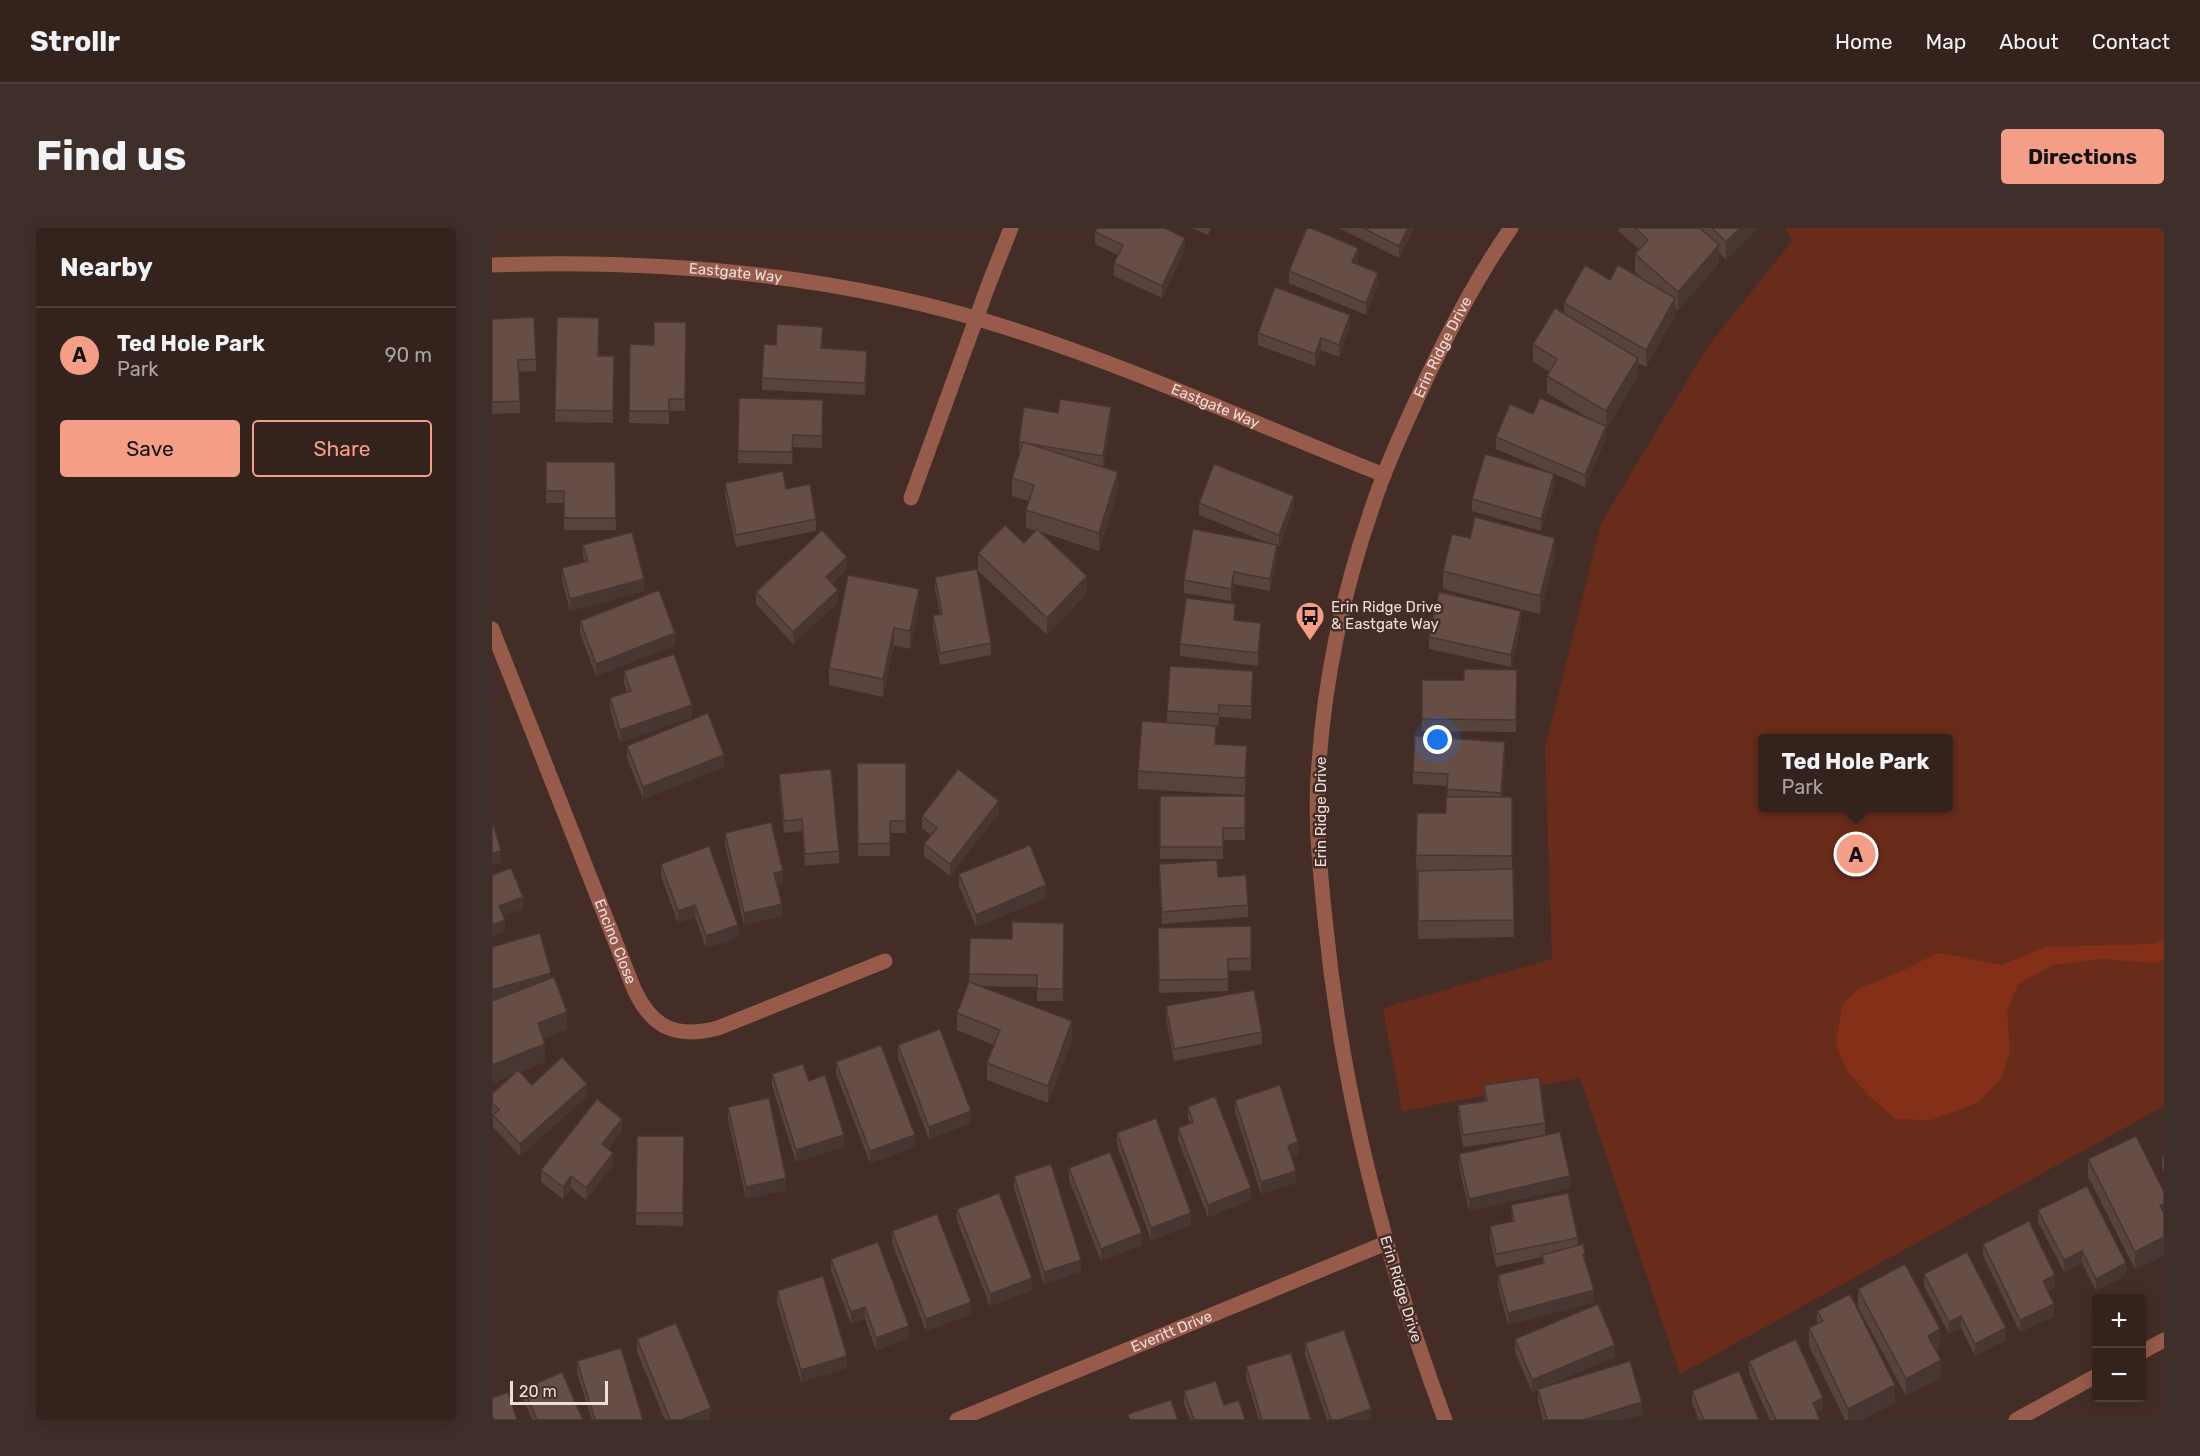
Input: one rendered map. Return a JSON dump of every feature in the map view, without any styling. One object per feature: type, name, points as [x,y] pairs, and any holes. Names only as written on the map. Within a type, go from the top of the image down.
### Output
[{"type":"street","points":[[911,498],[1011,228]]},
{"type":"street","name":"Erin Ridge Drive","points":[[1444,1420],[1386,1243],[1355,1113],[1332,990],[1321,877],[1318,779],[1330,664],[1359,547],[1384,475],[1443,345],[1470,294],[1511,228]]},
{"type":"street","name":"Eastgate Way","points":[[492,265],[552,263],[646,266],[782,278],[867,292],[976,318],[1079,352],[1384,475]]},
{"type":"street","name":"Encino Close","points":[[492,629],[634,989],[648,1014],[672,1030],[686,1033],[702,1032],[718,1028],[885,961]]},
{"type":"street","name":"Everitt Drive","points":[[957,1420],[1386,1243]]},
{"type":"street","points":[[2146,1350],[2164,1340]]},
{"type":"street","points":[[2016,1420],[2092,1379]]},
{"type":"shaded area","points":[[1784,228],[2164,228],[2164,1106],[1680,1374],[1580,1078],[1402,1111],[1383,1008],[1552,959],[1545,748],[1601,523],[1709,345],[1793,240]]},
{"type":"shaded area","points":[[2164,939],[2164,960],[2154,963],[2103,959],[2053,965],[2018,984],[2007,1011],[2010,1051],[2002,1077],[1979,1102],[1931,1120],[1896,1119],[1870,1097],[1847,1071],[1836,1044],[1842,1005],[1857,990],[1938,953],[2002,965],[2045,947],[2154,944]]},
{"type":"building","points":[[1097,228],[1165,228],[1185,238],[1162,286],[1114,263],[1123,245],[1095,232]]},
{"type":"building","points":[[1307,228],[1358,248],[1352,262],[1378,273],[1366,303],[1289,271]]},
{"type":"building","points":[[1363,228],[1408,228],[1399,246]]},
{"type":"building","points":[[1635,228],[1700,228],[1719,245],[1678,292],[1635,254],[1648,240]]},
{"type":"building","points":[[1712,228],[1740,228],[1726,242]]},
{"type":"building","points":[[1585,265],[1610,280],[1618,265],[1675,298],[1646,350],[1564,303]]},
{"type":"building","points":[[1275,287],[1350,315],[1339,345],[1321,338],[1315,354],[1258,333]]},
{"type":"building","points":[[1555,308],[1638,358],[1606,411],[1547,376],[1557,359],[1533,344]]},
{"type":"building","points":[[534,317],[536,359],[518,360],[520,401],[492,402],[492,319]]},
{"type":"building","points":[[557,317],[599,318],[598,356],[614,356],[613,411],[555,410]]},
{"type":"building","points":[[654,322],[686,322],[685,399],[669,399],[669,411],[629,411],[630,344],[654,345]]},
{"type":"building","points":[[777,324],[823,327],[821,348],[867,351],[865,383],[762,378],[764,344],[776,345]]},
{"type":"building","points":[[739,398],[823,400],[822,436],[793,435],[792,452],[738,451]]},
{"type":"building","points":[[1540,398],[1606,426],[1585,475],[1496,437],[1510,404],[1533,414]]},
{"type":"building","points":[[1060,399],[1111,407],[1103,456],[1019,442],[1024,407],[1058,413]]},
{"type":"building","points":[[1023,442],[1118,472],[1099,533],[1026,510],[1034,485],[1012,478]]},
{"type":"building","points":[[1485,454],[1554,474],[1541,519],[1472,499]]},
{"type":"building","points":[[546,462],[615,462],[616,518],[564,518],[564,491],[546,491]]},
{"type":"building","points":[[1214,464],[1294,496],[1279,535],[1199,503]]},
{"type":"building","points":[[783,471],[786,489],[810,484],[816,519],[736,535],[725,483]]},
{"type":"building","points":[[1475,517],[1555,538],[1540,596],[1443,571],[1452,534],[1470,538]]},
{"type":"building","points":[[1005,525],[1024,543],[1037,529],[1087,576],[1047,618],[978,553]]},
{"type":"building","points":[[1193,529],[1277,545],[1270,579],[1234,572],[1231,589],[1184,580]]},
{"type":"building","points":[[822,530],[847,557],[826,577],[838,590],[793,632],[756,592]]},
{"type":"building","points":[[632,532],[644,579],[570,599],[562,568],[588,561],[583,545]]},
{"type":"building","points":[[977,569],[991,643],[940,653],[933,615],[942,614],[935,577]]},
{"type":"building","points":[[848,575],[919,589],[910,631],[894,628],[883,679],[829,668]]},
{"type":"building","points":[[659,590],[675,633],[596,664],[580,621]]},
{"type":"building","points":[[1439,592],[1521,611],[1511,655],[1429,637]]},
{"type":"building","points":[[1186,598],[1235,604],[1234,620],[1261,623],[1258,653],[1180,644]]},
{"type":"building","points":[[674,654],[692,705],[620,730],[610,698],[631,691],[624,671]]},
{"type":"building","points":[[1170,666],[1253,671],[1251,706],[1219,705],[1218,714],[1167,711]]},
{"type":"building","points":[[1464,669],[1517,670],[1516,720],[1422,719],[1422,680],[1464,680]]},
{"type":"building","points":[[708,713],[724,755],[643,787],[627,746]]},
{"type":"building","points":[[1142,721],[1216,726],[1215,744],[1247,746],[1245,778],[1138,771]]},
{"type":"building","points":[[1415,736],[1505,742],[1501,793],[1447,789],[1448,774],[1413,772]]},
{"type":"building","points":[[857,763],[906,763],[906,821],[890,821],[890,843],[858,844]]},
{"type":"building","points":[[831,769],[839,851],[805,854],[802,819],[784,821],[779,774]]},
{"type":"building","points":[[958,769],[999,801],[950,864],[924,844],[937,828],[922,816]]},
{"type":"building","points":[[1160,796],[1245,796],[1245,828],[1223,828],[1223,847],[1160,847]]},
{"type":"building","points":[[1446,797],[1512,797],[1512,856],[1416,855],[1417,813],[1446,813]]},
{"type":"building","points":[[492,820],[501,851],[492,853]]},
{"type":"building","points":[[771,822],[783,871],[774,873],[782,904],[744,913],[725,833]]},
{"type":"building","points":[[1030,845],[1046,885],[976,915],[959,874]]},
{"type":"building","points":[[709,846],[738,925],[706,936],[695,905],[678,911],[661,864]]},
{"type":"building","points":[[1217,860],[1218,877],[1246,875],[1248,905],[1162,912],[1159,864]]},
{"type":"building","points":[[511,868],[523,897],[499,906],[505,920],[492,925],[492,875]]},
{"type":"building","points":[[1513,869],[1514,920],[1418,921],[1418,871]]},
{"type":"building","points":[[1012,922],[1064,923],[1063,989],[1037,989],[1037,975],[969,974],[970,938],[1012,939]]},
{"type":"building","points":[[1251,926],[1251,958],[1228,959],[1228,979],[1159,980],[1158,928]]},
{"type":"building","points":[[540,933],[551,973],[492,990],[492,947]]},
{"type":"building","points":[[554,977],[567,1012],[538,1023],[545,1044],[492,1065],[492,1001]]},
{"type":"building","points":[[969,982],[1072,1021],[1048,1086],[987,1063],[1000,1030],[957,1013]]},
{"type":"building","points":[[1254,990],[1262,1032],[1174,1049],[1166,1006]]},
{"type":"building","points":[[940,1029],[971,1111],[929,1127],[898,1045]]},
{"type":"building","points":[[881,1045],[915,1135],[870,1151],[836,1062]]},
{"type":"building","points":[[562,1057],[587,1084],[520,1144],[493,1115],[499,1110],[492,1103],[492,1094],[518,1070],[532,1085]]},
{"type":"building","points":[[803,1064],[809,1081],[825,1075],[844,1135],[796,1150],[772,1074]]},
{"type":"building","points":[[1539,1077],[1545,1123],[1463,1135],[1458,1105],[1487,1101],[1484,1085]]},
{"type":"building","points":[[1280,1085],[1298,1142],[1288,1146],[1296,1171],[1261,1182],[1235,1100]]},
{"type":"building","points":[[1215,1096],[1251,1188],[1208,1205],[1178,1128],[1193,1122],[1188,1107]]},
{"type":"building","points":[[769,1098],[786,1178],[746,1187],[728,1107]]},
{"type":"building","points":[[597,1099],[622,1119],[602,1144],[613,1153],[586,1188],[571,1176],[563,1187],[541,1170]]},
{"type":"building","points":[[1156,1118],[1191,1213],[1151,1228],[1117,1133]]},
{"type":"building","points":[[1560,1132],[1570,1176],[1469,1199],[1459,1154]]},
{"type":"building","points":[[637,1136],[684,1136],[683,1213],[636,1213]]},
{"type":"building","points":[[2136,1136],[2164,1192],[2164,1204],[2160,1206],[2164,1213],[2164,1237],[2135,1252],[2088,1159]]},
{"type":"building","points":[[1110,1152],[1142,1233],[1101,1249],[1069,1168]]},
{"type":"building","points":[[1051,1164],[1081,1260],[1044,1272],[1014,1176]]},
{"type":"building","points":[[2087,1186],[2126,1263],[2096,1279],[2082,1251],[2064,1260],[2038,1210]]},
{"type":"building","points":[[999,1193],[1032,1278],[990,1294],[957,1209]]},
{"type":"building","points":[[1568,1193],[1578,1238],[1496,1254],[1490,1226],[1514,1221],[1511,1205]]},
{"type":"building","points":[[937,1214],[971,1302],[926,1319],[892,1231]]},
{"type":"building","points":[[2029,1221],[2055,1275],[2043,1281],[2054,1304],[2020,1320],[1983,1244]]},
{"type":"building","points":[[878,1242],[909,1326],[876,1338],[865,1307],[851,1312],[831,1259]]},
{"type":"building","points":[[1583,1244],[1585,1253],[1583,1254],[1594,1290],[1508,1313],[1498,1275],[1544,1263],[1542,1255]]},
{"type":"building","points":[[1967,1252],[2006,1328],[1975,1344],[1961,1316],[1949,1322],[1924,1274]]},
{"type":"building","points":[[1905,1264],[1940,1329],[1928,1336],[1941,1360],[1906,1379],[1858,1289]]},
{"type":"building","points":[[823,1276],[847,1356],[801,1370],[777,1291]]},
{"type":"building","points":[[1850,1294],[1895,1385],[1848,1409],[1809,1328],[1823,1321],[1817,1311]]},
{"type":"building","points":[[1598,1304],[1615,1345],[1532,1380],[1515,1339]]},
{"type":"building","points":[[676,1323],[711,1408],[681,1420],[670,1420],[637,1339]]},
{"type":"building","points":[[1344,1330],[1371,1409],[1339,1420],[1331,1420],[1305,1343]]},
{"type":"building","points":[[1796,1339],[1823,1398],[1813,1403],[1820,1420],[1776,1420],[1749,1361]]},
{"type":"building","points":[[621,1348],[643,1420],[595,1420],[577,1361]]},
{"type":"building","points":[[1291,1353],[1311,1420],[1262,1420],[1246,1366]]},
{"type":"building","points":[[1630,1361],[1642,1402],[1583,1420],[1547,1420],[1538,1389]]},
{"type":"building","points":[[1739,1371],[1759,1420],[1704,1420],[1692,1391]]},
{"type":"building","points":[[562,1372],[583,1420],[537,1420],[524,1389]]},
{"type":"building","points":[[1216,1381],[1224,1405],[1239,1400],[1245,1420],[1194,1420],[1184,1391]]},
{"type":"building","points":[[508,1392],[517,1420],[492,1420],[492,1398]]},
{"type":"building","points":[[1171,1400],[1178,1420],[1130,1420],[1128,1414]]},
{"type":"place","name":"Erin Ridge Drive & Eastgate Way","points":[[1310,642]]},
{"type":"place","name":"Ted Hole Park","points":[[1856,854]]}]
